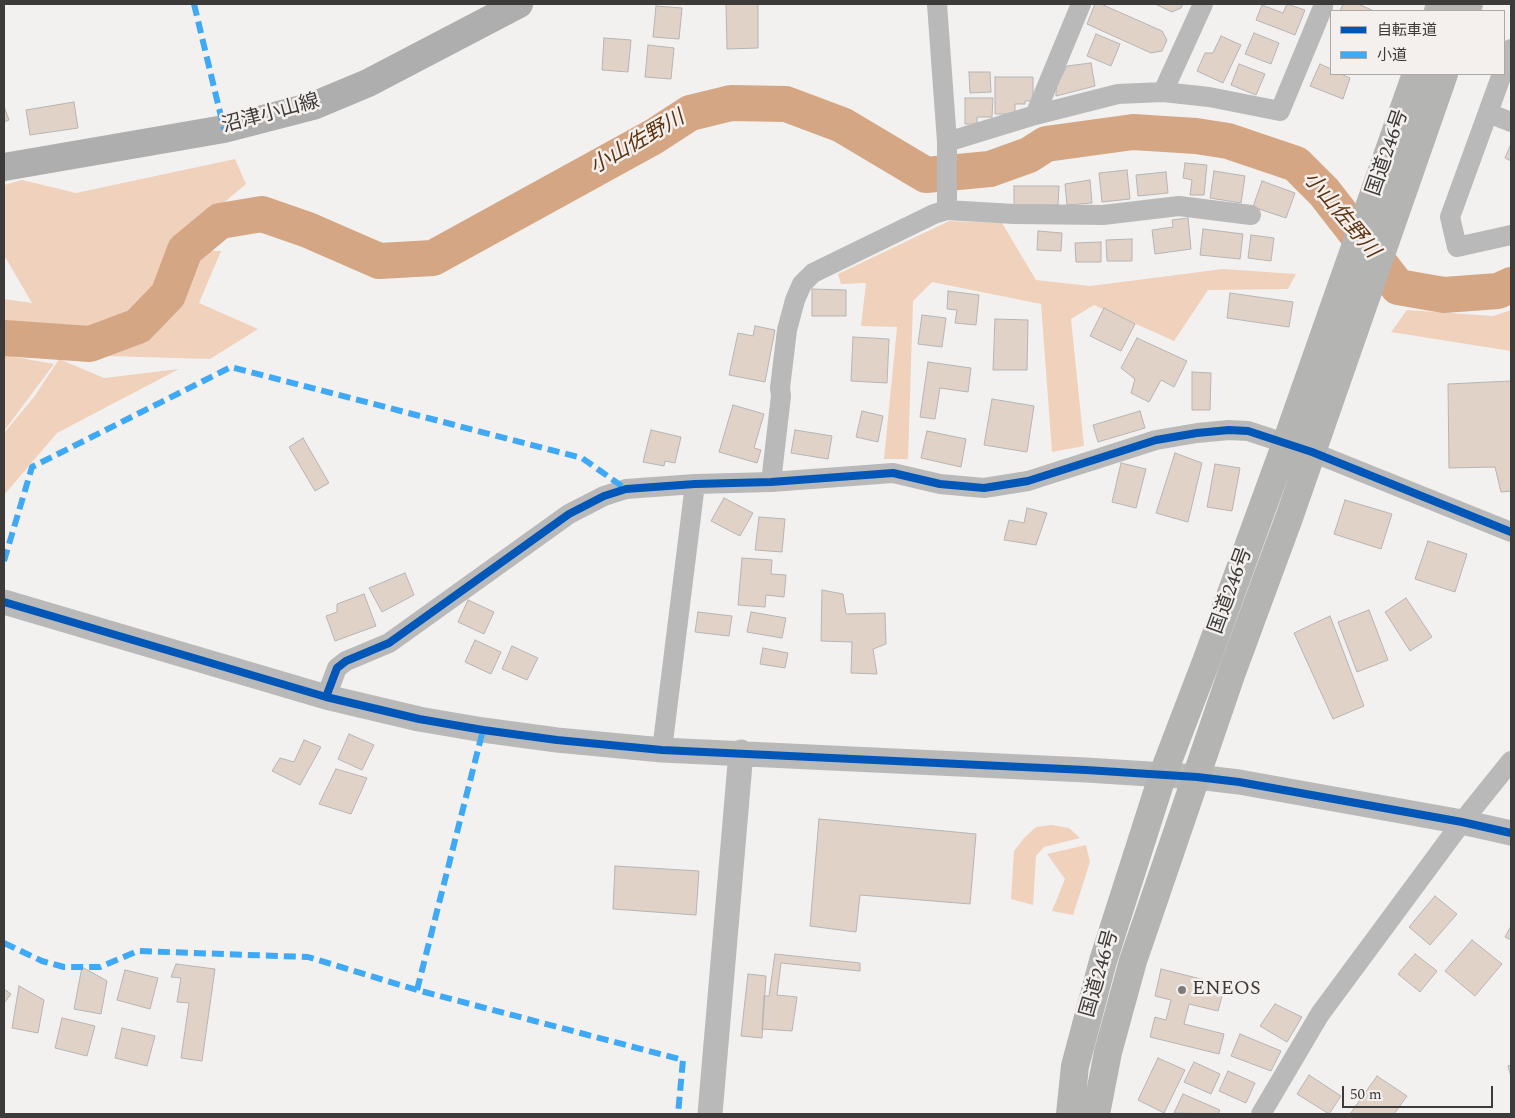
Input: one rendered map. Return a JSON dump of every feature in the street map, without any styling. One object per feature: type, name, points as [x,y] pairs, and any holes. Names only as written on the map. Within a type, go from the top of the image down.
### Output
[{"type":"highway","name":"国道246号","points":[[1070,1114],[1075,1066],[1103,961],[1163,774],[1286,443],[1416,75]]},
{"type":"highway","name":"国道246号","points":[[1096,1114],[1108,1052],[1133,961],[1231,675],[1312,452],[1444,75]]},
{"type":"main road","name":"沼津小山線","points":[[4,167],[224,129],[314,106],[368,83],[519,4]]},
{"type":"street","points":[[937,4],[947,148],[946,206]]},
{"type":"street","points":[[1035,115],[1081,4]]},
{"type":"street","points":[[1163,92],[1203,4]]},
{"type":"street","points":[[947,148],[1035,115],[1118,94],[1163,92],[1209,97],[1280,111],[1323,4]]},
{"type":"street","points":[[1505,66],[1511,48]]},
{"type":"street","points":[[1502,75],[1450,217],[1457,247],[1511,236]]},
{"type":"street","points":[[1488,113],[1511,122]]},
{"type":"street","points":[[771,482],[787,330],[795,300],[802,284],[813,273],[946,206],[1014,214],[1103,215],[1179,206],[1251,215]]},
{"type":"street","points":[[326,697],[333,676],[337,668],[342,664],[388,643],[569,514],[604,496],[626,490],[694,484],[771,482],[893,473],[940,484],[984,488],[1028,481],[1156,440],[1217,430],[1248,431],[1312,452],[1511,532]]},
{"type":"street","points":[[662,750],[694,484]]},
{"type":"street","points":[[4,602],[326,697],[419,718],[484,730],[556,740],[662,750],[741,752],[1197,777],[1239,782],[1462,822],[1511,833]]},
{"type":"street","points":[[710,1114],[741,752]]},
{"type":"street","points":[[1260,1114],[1320,1014],[1462,822],[1511,761]]},
{"type":"shaded area","points":[[235,159],[246,184],[166,251],[221,251],[199,303],[258,329],[210,359],[4,353],[4,299],[32,303],[4,255],[4,185],[22,180],[76,193]]},
{"type":"shaded area","points":[[949,221],[1002,223],[1036,280],[1090,286],[1223,269],[1296,274],[1288,289],[1208,290],[1174,341],[1094,305],[1071,319],[1084,446],[1052,452],[1041,304],[932,282],[913,301],[908,459],[884,459],[897,327],[861,326],[866,283],[841,284],[838,274]]},
{"type":"shaded area","points":[[1407,310],[1493,316],[1511,310],[1511,351],[1391,332]]},
{"type":"shaded area","points":[[4,355],[54,364],[4,431]]},
{"type":"shaded area","points":[[59,359],[104,378],[179,369],[57,433],[4,495],[4,433],[34,397]]},
{"type":"shaded area","points":[[1051,825],[1069,828],[1080,838],[1044,847],[1036,856],[1033,905],[1011,899],[1014,851],[1036,827]]},
{"type":"shaded area","points":[[1086,845],[1090,862],[1073,915],[1052,911],[1065,879],[1047,854]]},
{"type":"building","points":[[726,4],[758,4],[758,48],[727,49]]},
{"type":"building","points":[[1095,4],[1101,4],[1162,31],[1167,40],[1162,51],[1151,53],[1087,24]]},
{"type":"building","points":[[1155,4],[1183,4],[1181,8],[1172,12]]},
{"type":"building","points":[[1287,4],[1305,10],[1295,35],[1256,20],[1262,5],[1283,13]]},
{"type":"building","points":[[1343,4],[1358,4],[1372,10],[1340,10]]},
{"type":"building","points":[[656,6],[682,8],[679,39],[653,37]]},
{"type":"building","points":[[1254,33],[1279,43],[1271,64],[1245,54]]},
{"type":"building","points":[[1096,34],[1120,44],[1111,66],[1087,56]]},
{"type":"building","points":[[1221,36],[1241,45],[1223,83],[1197,71],[1205,53],[1213,53]]},
{"type":"building","points":[[604,38],[631,40],[628,72],[602,70]]},
{"type":"building","points":[[648,45],[674,48],[671,79],[645,77]]},
{"type":"building","points":[[1091,63],[1095,86],[1056,96],[1056,86],[1067,66]]},
{"type":"building","points":[[1239,64],[1265,74],[1256,95],[1231,85]]},
{"type":"building","points":[[1320,64],[1330,69],[1330,75],[1343,75],[1350,78],[1343,99],[1310,86]]},
{"type":"building","points":[[969,72],[990,72],[991,92],[970,93]]},
{"type":"building","points":[[995,77],[1033,77],[1033,101],[1025,101],[1025,104],[1015,104],[1015,114],[995,114]]},
{"type":"building","points":[[965,98],[993,98],[992,117],[977,117],[977,124],[965,124]]},
{"type":"building","points":[[74,102],[78,128],[30,135],[26,110]]},
{"type":"building","points":[[4,106],[9,120],[4,122]]},
{"type":"building","points":[[1511,144],[1511,161],[1505,158]]},
{"type":"building","points":[[1185,163],[1207,165],[1204,195],[1190,195],[1192,180],[1183,178]]},
{"type":"building","points":[[1127,170],[1130,199],[1102,202],[1099,173]]},
{"type":"building","points":[[1214,171],[1245,176],[1241,203],[1210,198]]},
{"type":"building","points":[[1166,172],[1168,193],[1138,196],[1136,175]]},
{"type":"building","points":[[1090,180],[1092,203],[1067,205],[1065,184]]},
{"type":"building","points":[[1262,181],[1295,193],[1286,218],[1253,207]]},
{"type":"building","points":[[1014,186],[1059,186],[1058,205],[1014,205]]},
{"type":"building","points":[[1188,218],[1191,249],[1155,254],[1152,230],[1173,227],[1172,220]]},
{"type":"building","points":[[1203,229],[1243,234],[1240,259],[1200,255]]},
{"type":"building","points":[[1038,231],[1062,233],[1061,251],[1037,250]]},
{"type":"building","points":[[1251,235],[1274,238],[1271,261],[1248,258]]},
{"type":"building","points":[[1132,239],[1132,261],[1107,261],[1106,240]]},
{"type":"building","points":[[1101,242],[1101,262],[1076,262],[1075,243]]},
{"type":"building","points":[[812,289],[846,290],[846,316],[812,316]]},
{"type":"building","points":[[948,291],[979,295],[976,325],[955,323],[957,310],[947,309]]},
{"type":"building","points":[[1230,293],[1293,302],[1289,327],[1227,318]]},
{"type":"building","points":[[1104,308],[1135,324],[1121,351],[1090,336]]},
{"type":"building","points":[[922,315],[946,318],[942,347],[918,344]]},
{"type":"building","points":[[995,319],[1028,320],[1027,370],[993,370]]},
{"type":"building","points":[[755,326],[775,330],[765,382],[729,375],[738,333],[753,336]]},
{"type":"building","points":[[853,337],[889,339],[887,383],[851,381]]},
{"type":"building","points":[[1137,338],[1187,361],[1174,387],[1161,380],[1149,402],[1131,393],[1135,379],[1121,368]]},
{"type":"building","points":[[928,362],[971,368],[968,392],[940,388],[935,419],[920,417]]},
{"type":"building","points":[[1192,372],[1211,373],[1210,410],[1192,410]]},
{"type":"building","points":[[1511,381],[1511,491],[1501,492],[1495,467],[1449,468],[1448,384]]},
{"type":"building","points":[[992,399],[1034,406],[1027,452],[984,445]]},
{"type":"building","points":[[733,405],[764,414],[754,448],[761,450],[757,463],[719,452]]},
{"type":"building","points":[[862,411],[883,416],[878,442],[856,437]]},
{"type":"building","points":[[1140,411],[1145,428],[1098,442],[1093,425]]},
{"type":"building","points":[[651,430],[681,437],[675,463],[665,461],[664,466],[643,462]]},
{"type":"building","points":[[795,430],[832,436],[828,459],[791,453]]},
{"type":"building","points":[[927,431],[966,439],[961,467],[921,458]]},
{"type":"building","points":[[303,438],[329,483],[315,491],[289,447]]},
{"type":"building","points":[[1175,453],[1202,463],[1188,522],[1156,513]]},
{"type":"building","points":[[1121,463],[1146,469],[1136,508],[1112,502]]},
{"type":"building","points":[[1215,464],[1240,468],[1232,511],[1207,507]]},
{"type":"building","points":[[724,498],[753,513],[740,536],[711,521]]},
{"type":"building","points":[[1345,500],[1392,514],[1381,549],[1334,534]]},
{"type":"building","points":[[1027,508],[1047,513],[1036,545],[1004,540],[1009,520],[1024,523]]},
{"type":"building","points":[[759,517],[785,519],[782,552],[755,550]]},
{"type":"building","points":[[1428,541],[1467,554],[1455,592],[1415,579]]},
{"type":"building","points":[[742,558],[772,560],[771,574],[786,575],[784,597],[766,595],[765,607],[738,605]]},
{"type":"building","points":[[405,573],[414,595],[382,612],[369,588]]},
{"type":"building","points":[[822,590],[843,594],[846,614],[885,613],[886,644],[873,649],[877,674],[851,673],[852,642],[821,641]]},
{"type":"building","points":[[364,594],[376,626],[335,641],[326,616],[337,612],[337,604]]},
{"type":"building","points":[[1406,598],[1432,637],[1410,651],[1385,612]]},
{"type":"building","points":[[468,600],[494,612],[484,634],[458,622]]},
{"type":"building","points":[[1369,610],[1388,660],[1357,672],[1338,622]]},
{"type":"building","points":[[698,612],[732,616],[729,636],[695,632]]},
{"type":"building","points":[[751,612],[786,618],[782,638],[747,632]]},
{"type":"building","points":[[1330,616],[1364,706],[1333,719],[1294,633]]},
{"type":"building","points":[[475,640],[501,652],[491,674],[465,662]]},
{"type":"building","points":[[512,646],[538,658],[527,680],[502,669]]},
{"type":"building","points":[[763,648],[788,653],[785,668],[760,664]]},
{"type":"building","points":[[349,734],[374,745],[362,770],[338,759]]},
{"type":"building","points":[[304,740],[321,747],[300,785],[272,771],[280,758],[294,762]]},
{"type":"building","points":[[336,769],[367,778],[351,814],[319,804]]},
{"type":"building","points":[[819,819],[976,834],[970,904],[860,895],[856,932],[810,926]]},
{"type":"building","points":[[615,866],[699,871],[696,915],[613,909]]},
{"type":"building","points":[[1435,896],[1457,914],[1430,945],[1409,927]]},
{"type":"building","points":[[1511,926],[1511,940],[1505,937]]},
{"type":"building","points":[[1472,940],[1502,964],[1475,996],[1445,971]]},
{"type":"building","points":[[775,954],[860,963],[860,971],[781,963],[777,995],[797,997],[792,1031],[762,1029],[764,996],[769,996]]},
{"type":"building","points":[[1415,954],[1437,971],[1420,992],[1398,974]]},
{"type":"building","points":[[176,964],[215,969],[202,1061],[181,1058],[189,1003],[177,1002],[181,978],[171,977]]},
{"type":"building","points":[[82,967],[107,981],[101,1014],[74,1009]]},
{"type":"building","points":[[1161,969],[1225,985],[1218,1011],[1189,1004],[1184,1024],[1224,1034],[1219,1054],[1150,1037],[1155,1017],[1166,1020],[1171,1000],[1155,996]]},
{"type":"building","points":[[125,970],[158,978],[150,1009],[117,1000]]},
{"type":"building","points":[[748,974],[766,976],[762,1038],[741,1036]]},
{"type":"building","points":[[19,986],[44,1000],[38,1033],[12,1028]]},
{"type":"building","points":[[4,989],[11,994],[4,1003]]},
{"type":"building","points":[[1275,1004],[1302,1017],[1287,1042],[1260,1026]]},
{"type":"building","points":[[62,1018],[95,1026],[87,1056],[55,1048]]},
{"type":"building","points":[[122,1028],[155,1036],[147,1066],[115,1058]]},
{"type":"building","points":[[1240,1034],[1281,1051],[1271,1071],[1231,1056]]},
{"type":"building","points":[[1158,1058],[1185,1070],[1164,1113],[1138,1100]]},
{"type":"building","points":[[1194,1062],[1220,1074],[1211,1094],[1184,1082]]},
{"type":"building","points":[[1511,1065],[1511,1077],[1508,1066]]},
{"type":"building","points":[[1228,1071],[1255,1083],[1246,1103],[1219,1091]]},
{"type":"building","points":[[1309,1075],[1341,1096],[1329,1114],[1297,1094]]},
{"type":"building","points":[[1377,1076],[1407,1096],[1394,1114],[1350,1114]]},
{"type":"building","points":[[1183,1094],[1220,1110],[1218,1114],[1174,1113]]},
{"type":"waterway","name":"小山佐野川","points":[[4,338],[90,344],[138,326],[168,295],[185,250],[220,221],[262,214],[308,230],[379,261],[433,258],[653,137],[690,113],[731,103],[786,104],[842,125],[926,175],[990,169],[1029,155],[1046,144],[1133,132],[1196,136],[1228,141],[1296,164],[1324,192],[1398,287],[1444,295],[1498,291],[1511,285]]},
{"type":"marked path","points":[[194,4],[224,129]]},
{"type":"marked path","points":[[4,561],[32,467],[231,367],[582,458],[626,489]]},
{"type":"marked path","points":[[417,990],[483,730]]},
{"type":"marked path","points":[[4,943],[42,961],[64,967],[100,967],[138,951],[308,957],[417,990],[683,1060],[678,1114]]},
{"type":"cycle path","points":[[326,697],[337,668],[346,661],[389,643],[569,514],[604,496],[626,489],[695,484],[771,482],[893,473],[940,484],[984,488],[1028,481],[1156,440],[1229,430],[1248,431],[1312,452],[1511,532]]},
{"type":"cycle path","points":[[4,602],[326,697],[419,719],[483,730],[557,740],[662,750],[1197,777],[1239,782],[1462,822],[1511,833]]},
{"type":"place","name":"ENEOS","points":[[1182,990]]}]
